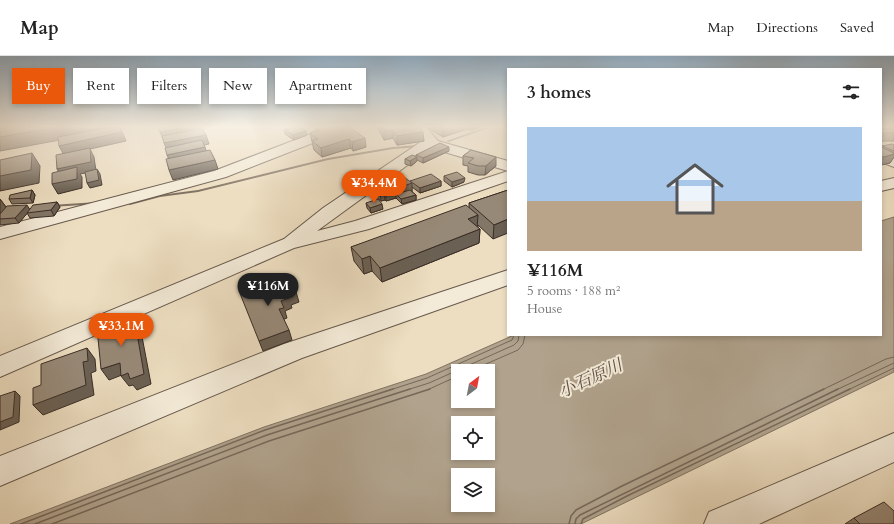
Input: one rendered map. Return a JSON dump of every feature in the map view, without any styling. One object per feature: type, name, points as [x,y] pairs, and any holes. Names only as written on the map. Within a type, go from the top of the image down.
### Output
[{"type":"street","points":[[0,232],[220,174],[285,149]]},
{"type":"street","points":[[287,244],[315,222],[420,149]]},
{"type":"street","points":[[448,149],[507,166]]},
{"type":"street","points":[[882,156],[894,162]]},
{"type":"street","points":[[882,168],[894,165]]},
{"type":"street","points":[[0,366],[287,244],[362,225],[507,176]]},
{"type":"street","points":[[882,186],[894,183]]},
{"type":"street","points":[[0,471],[293,351],[507,277]]},
{"type":"street","points":[[721,524],[841,472],[894,447]]},
{"type":"water","name":"小石原川","points":[[894,217],[894,372],[581,524],[10,524],[264,427],[426,374],[512,336],[882,336],[882,221]]},
{"type":"building","points":[[90,149],[91,162],[57,169],[56,155]]},
{"type":"building","points":[[165,149],[196,149],[167,155]]},
{"type":"building","points":[[428,149],[445,149],[423,158],[416,155]]},
{"type":"building","points":[[882,149],[894,153],[894,154],[882,156]]},
{"type":"building","points":[[210,150],[215,160],[169,170],[166,159]]},
{"type":"building","points":[[471,150],[496,157],[486,166],[478,166],[468,163],[474,158],[463,156]]},
{"type":"building","points":[[32,153],[31,170],[0,176],[0,160]]},
{"type":"building","points":[[412,155],[417,157],[410,161],[405,159]]},
{"type":"building","points":[[77,167],[77,179],[52,184],[52,173]]},
{"type":"building","points":[[97,169],[99,180],[87,183],[85,172]]},
{"type":"building","points":[[457,172],[465,178],[452,182],[444,176]]},
{"type":"building","points":[[400,174],[412,183],[386,192],[384,190],[380,192],[371,184]]},
{"type":"building","points":[[431,174],[441,181],[420,188],[410,181]]},
{"type":"building","points":[[395,175],[387,178],[385,177]]},
{"type":"building","points":[[32,190],[30,198],[9,199],[10,195]]},
{"type":"building","points":[[410,190],[416,195],[401,199],[396,194]]},
{"type":"building","points":[[507,190],[507,219],[494,225],[469,203]]},
{"type":"building","points":[[378,199],[382,204],[370,208],[366,203]]},
{"type":"building","points":[[57,202],[51,210],[27,213],[33,205]]},
{"type":"building","points":[[27,205],[15,218],[0,219],[0,214],[7,206]]},
{"type":"building","points":[[466,205],[478,215],[468,219],[480,229],[380,268],[370,256],[362,259],[351,247]]},
{"type":"building","points":[[288,276],[296,292],[288,295],[289,298],[281,301],[284,308],[279,309],[289,330],[259,341],[239,291]]},
{"type":"building","points":[[134,316],[144,374],[130,379],[128,373],[121,376],[120,363],[101,369],[97,328]]},
{"type":"building","points":[[87,348],[88,361],[83,362],[86,385],[33,405],[33,388],[41,385],[41,364]]},
{"type":"building","points":[[15,391],[13,417],[0,422],[0,396]]},
{"type":"building","points":[[884,502],[894,511],[894,524],[860,524],[854,518]]},
{"type":"waterway","points":[[130,204],[160,196],[198,191],[328,159],[388,149]]},
{"type":"waterway","points":[[51,206],[97,203]]}]
